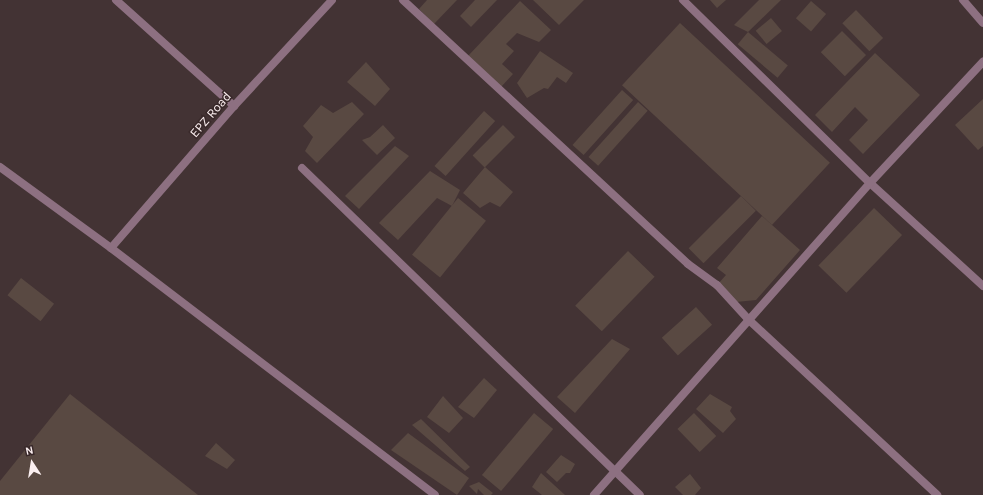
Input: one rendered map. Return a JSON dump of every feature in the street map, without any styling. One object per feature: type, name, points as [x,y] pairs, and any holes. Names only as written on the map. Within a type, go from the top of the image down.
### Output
[{"type":"street","points":[[116,0],[234,106]]},
{"type":"street","name":"EPZ Road","points":[[111,248],[234,106],[332,0]]},
{"type":"street","points":[[403,0],[688,264],[717,285],[749,320],[938,495]]},
{"type":"street","points":[[683,0],[870,183],[983,286]]},
{"type":"street","points":[[963,0],[983,23]]},
{"type":"street","points":[[594,495],[616,472],[870,183],[983,62]]},
{"type":"street","points":[[0,167],[111,248],[435,495]]},
{"type":"street","points":[[302,168],[640,495]]},
{"type":"building","points":[[427,0],[457,0],[434,24],[419,9]]},
{"type":"building","points":[[475,0],[497,0],[471,27],[460,16]]},
{"type":"building","points":[[533,0],[584,0],[559,25]]},
{"type":"building","points":[[710,0],[726,0],[717,8]]},
{"type":"building","points":[[759,0],[781,0],[748,32],[734,25]]},
{"type":"building","points":[[520,1],[551,30],[539,42],[517,33],[506,44],[514,51],[502,64],[513,74],[501,87],[468,56]]},
{"type":"building","points":[[811,1],[826,14],[811,31],[796,18]]},
{"type":"building","points":[[856,10],[883,38],[869,51],[842,23]]},
{"type":"building","points":[[771,18],[782,31],[767,44],[756,31]]},
{"type":"building","points":[[680,23],[830,163],[772,225],[622,85]]},
{"type":"building","points":[[842,31],[866,55],[845,76],[821,52]]},
{"type":"building","points":[[748,32],[788,65],[778,78],[738,44]]},
{"type":"building","points":[[540,51],[573,73],[566,83],[557,77],[548,89],[544,88],[527,98],[517,83]]},
{"type":"building","points":[[875,53],[920,95],[863,154],[849,140],[868,120],[855,107],[832,132],[815,115]]},
{"type":"building","points":[[366,62],[390,89],[375,106],[347,82]]},
{"type":"building","points":[[622,90],[633,100],[584,155],[572,145]]},
{"type":"building","points":[[983,99],[983,146],[978,150],[955,125]]},
{"type":"building","points":[[352,102],[364,114],[317,163],[305,151],[313,137],[303,126],[321,105],[333,113]]},
{"type":"building","points":[[638,102],[648,111],[598,166],[588,157]]},
{"type":"building","points":[[484,111],[495,121],[446,176],[434,166]]},
{"type":"building","points":[[383,125],[395,138],[377,155],[362,140],[370,137]]},
{"type":"building","points":[[503,125],[515,137],[485,167],[473,155]]},
{"type":"building","points":[[395,146],[409,156],[359,209],[345,196]]},
{"type":"building","points":[[485,167],[513,192],[500,207],[490,202],[480,208],[463,193]]},
{"type":"building","points":[[430,171],[460,190],[452,206],[437,198],[398,240],[379,223]]},
{"type":"building","points":[[741,196],[756,211],[704,263],[689,248]]},
{"type":"building","points":[[458,198],[486,221],[440,277],[412,255]]},
{"type":"building","points":[[874,208],[902,235],[846,293],[818,266]]},
{"type":"building","points":[[762,216],[800,250],[756,300],[736,302],[717,285],[726,275],[717,268]]},
{"type":"building","points":[[628,251],[655,277],[602,331],[575,306]]},
{"type":"building","points":[[21,278],[54,304],[41,321],[7,295]]},
{"type":"building","points":[[696,307],[712,325],[678,356],[662,338]]},
{"type":"building","points":[[612,339],[630,349],[575,413],[557,397]]},
{"type":"building","points":[[484,378],[497,390],[474,418],[458,407]]},
{"type":"building","points":[[70,394],[198,495],[0,495],[0,481]]},
{"type":"building","points":[[710,394],[732,407],[730,411],[736,419],[723,433],[696,409]]},
{"type":"building","points":[[443,396],[463,418],[449,433],[427,417]]},
{"type":"building","points":[[534,413],[553,429],[501,491],[482,475]]},
{"type":"building","points":[[694,413],[716,436],[700,452],[677,429]]},
{"type":"building","points":[[421,419],[470,467],[465,471],[412,425]]},
{"type":"building","points":[[408,433],[469,478],[457,495],[391,450]]},
{"type":"building","points":[[216,443],[235,460],[227,469],[205,456]]},
{"type":"building","points":[[561,455],[575,464],[570,473],[566,473],[557,482],[546,472]]},
{"type":"building","points":[[541,473],[565,495],[542,495],[532,487]]},
{"type":"building","points":[[690,474],[701,488],[695,495],[683,495],[675,487]]},
{"type":"building","points":[[479,482],[493,493],[491,495],[484,495],[478,489],[477,494],[469,486]]}]
